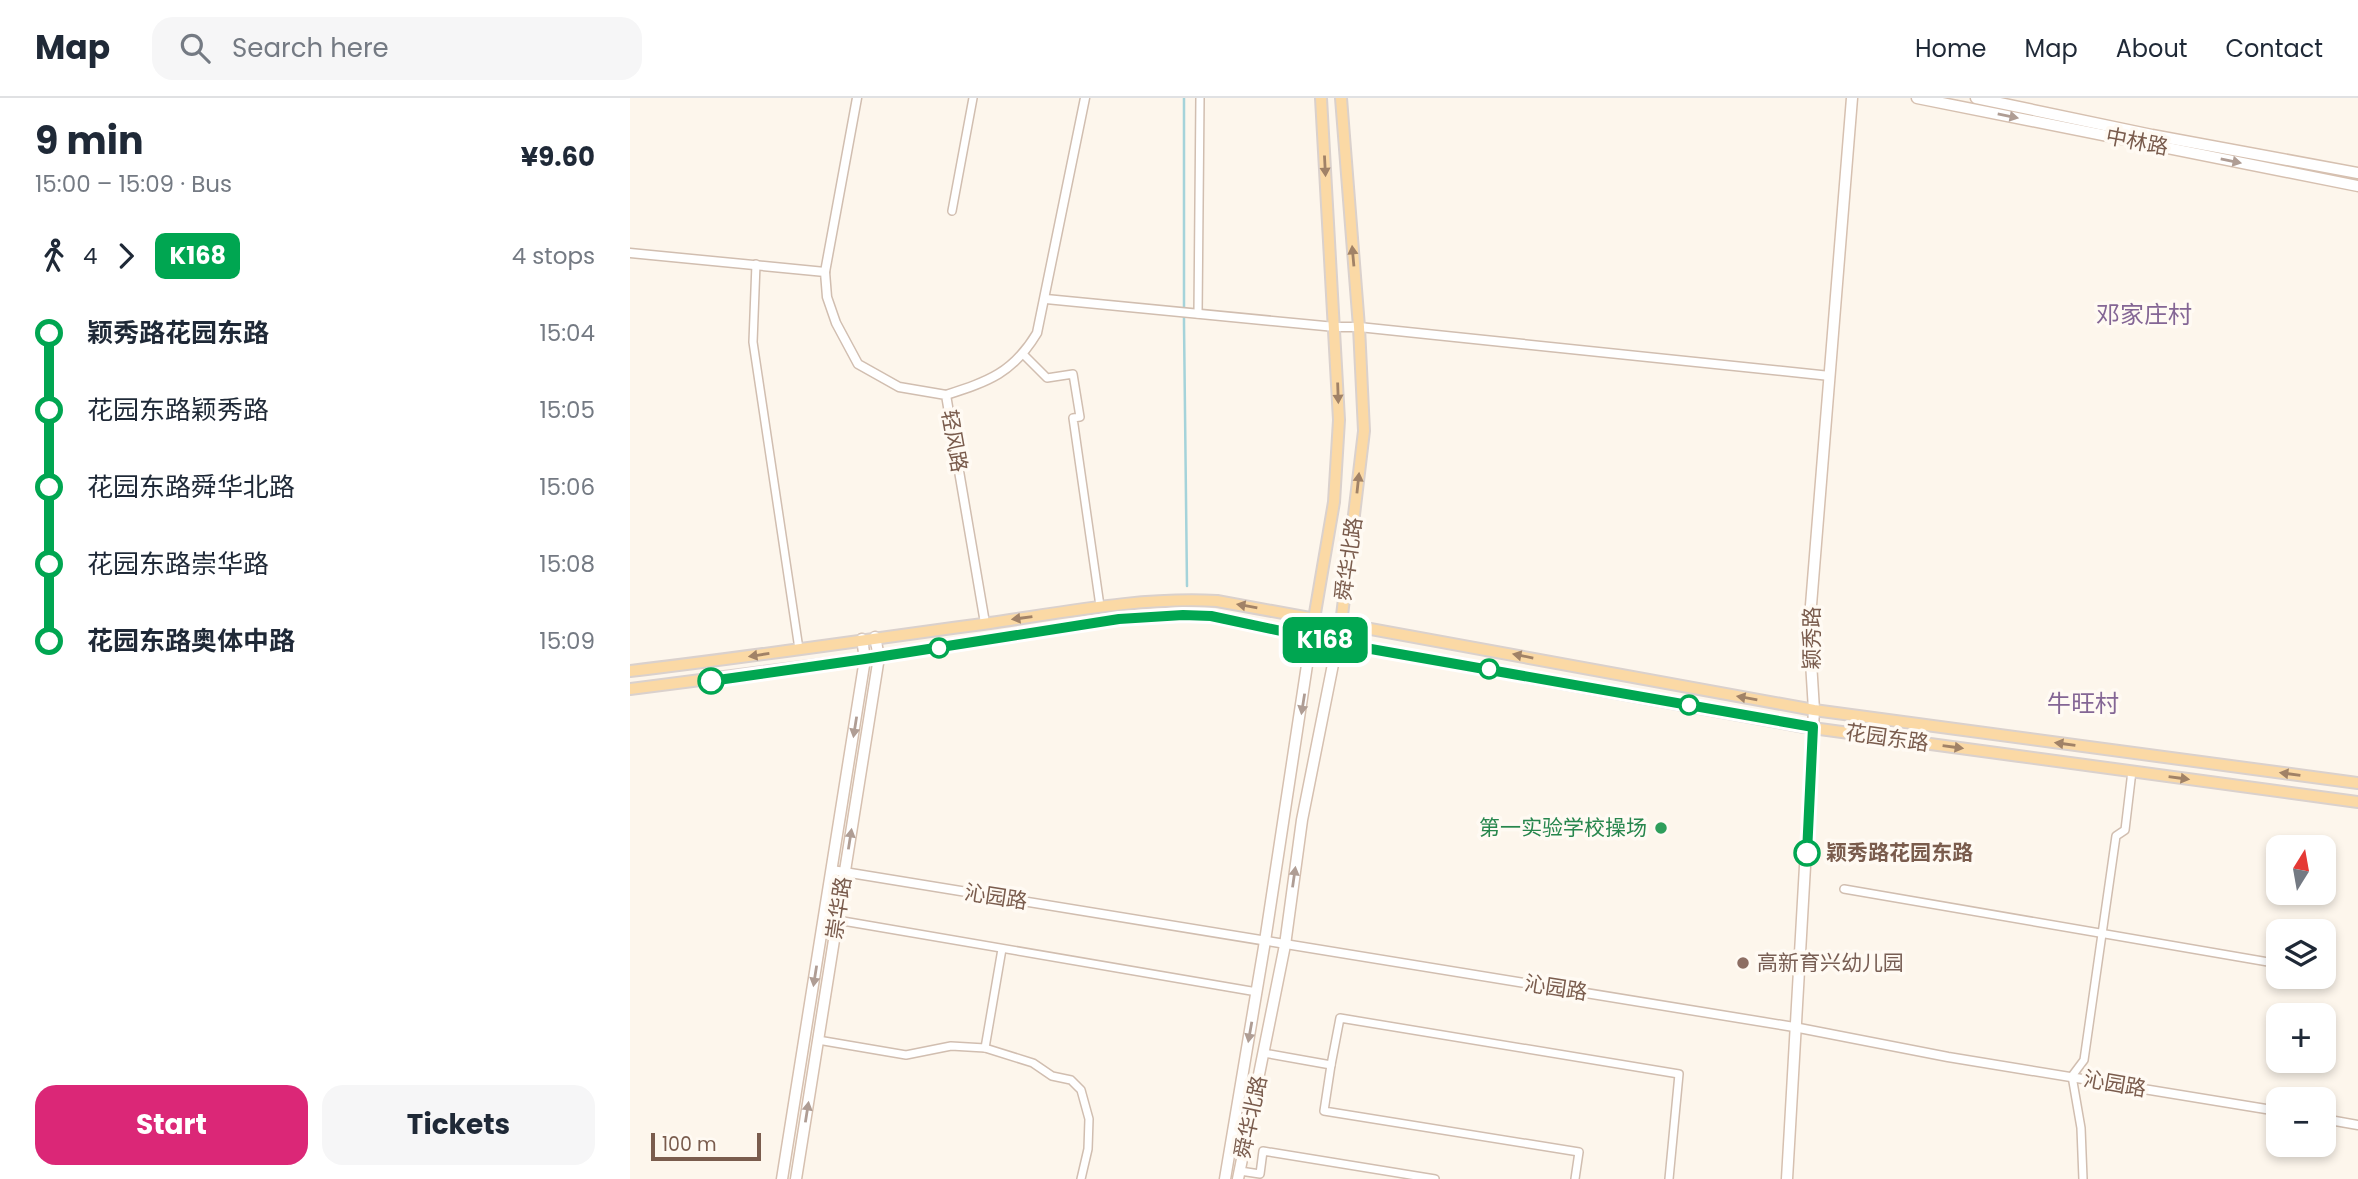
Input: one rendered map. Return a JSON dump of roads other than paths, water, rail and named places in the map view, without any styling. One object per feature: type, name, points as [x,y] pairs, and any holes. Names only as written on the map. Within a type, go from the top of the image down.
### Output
[{"type":"main road","name":"舜华北路","points":[[1226,1179],[1334,502],[1339,420],[1321,98]]},
{"type":"main road","name":"舜华北路","points":[[1239,1175],[1285,945],[1302,820],[1341,624],[1364,431],[1342,98]]},
{"type":"main road","name":"颖秀路","points":[[1787,1179],[1814,710],[1809,630],[1852,98]]},
{"type":"main road","name":"中林路","points":[[1917,98],[2358,186]]},
{"type":"main road","name":"中林路","points":[[1976,98],[2152,135],[2358,173]]},
{"type":"main road","name":"花园东路","points":[[630,671],[1100,606],[1184,599],[1206,600],[1814,710],[2358,783]]},
{"type":"main road","name":"花园东路","points":[[630,689],[879,657],[1119,619],[1211,616],[1337,643],[1813,727],[2358,802]]},
{"type":"main road","name":"崇华路","points":[[796,1179],[879,657],[875,637]]},
{"type":"main road","name":"崇华路","points":[[782,1179],[865,659],[862,639]]},
{"type":"street","name":"轻风路","points":[[857,98],[825,272],[827,298],[836,323],[858,365],[899,387],[946,396],[985,623]]},
{"type":"street","points":[[952,211],[973,98]]},
{"type":"street","points":[[946,396],[1001,374],[1024,355],[1037,334],[1085,98]]},
{"type":"street","points":[[1198,314],[1200,98]]},
{"type":"street","points":[[630,253],[825,272]]},
{"type":"street","points":[[756,264],[753,342],[799,649]]},
{"type":"street","points":[[1045,299],[1335,327],[1359,327],[1830,376]]},
{"type":"street","points":[[1024,355],[1047,378],[1073,374],[1080,417],[1073,418],[1100,606]]},
{"type":"street","points":[[2083,1179],[2081,1128],[2072,1076],[2084,1060],[2116,836],[2125,830],[2132,771]]},
{"type":"street","name":"沁园路","points":[[832,870],[1796,1027],[1948,1056],[2266,1109]]},
{"type":"street","points":[[1844,889],[2266,962]]},
{"type":"street","points":[[837,920],[1257,992]]},
{"type":"street","points":[[985,1048],[1002,949]]},
{"type":"street","points":[[1575,1179],[1579,1152],[1324,1111],[1340,1017],[1679,1074],[1669,1179]]},
{"type":"street","points":[[818,1040],[906,1055],[925,1049],[951,1046],[985,1048],[1033,1063],[1052,1076],[1071,1080],[1081,1090],[1090,1119],[1088,1149],[1081,1179]]},
{"type":"street","points":[[1264,1053],[1331,1065]]},
{"type":"street","points":[[2336,1121],[2358,1125]]},
{"type":"street","points":[[1239,1175],[1260,1174],[1263,1151],[1435,1179]]},
{"type":"waterway","points":[[1184,98],[1187,586]]},
{"type":"place","name":"第一实验学校操场","points":[[1661,828]]},
{"type":"place","name":"颖秀路花园东路","points":[[1807,853]]},
{"type":"place","name":"高新育兴幼儿园","points":[[1743,963]]},
{"type":"district","name":"邓家庄村","points":[[2144,315]]},
{"type":"district","name":"牛旺村","points":[[2083,704]]}]
